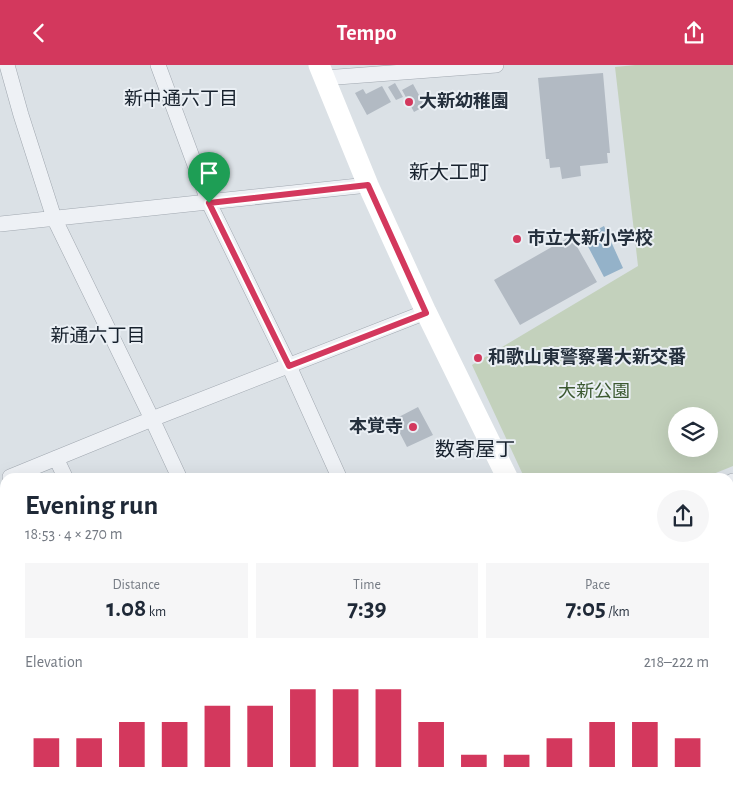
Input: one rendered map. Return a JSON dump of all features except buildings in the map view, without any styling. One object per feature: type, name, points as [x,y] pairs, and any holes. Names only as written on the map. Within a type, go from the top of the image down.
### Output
[{"type":"main road","points":[[321,72],[368,185],[426,313],[505,473]]},
{"type":"street","points":[[7,65],[54,218],[177,473]]},
{"type":"street","points":[[158,65],[209,203],[289,366],[336,473]]},
{"type":"street","points":[[321,72],[496,65]]},
{"type":"street","points":[[0,224],[368,185]]},
{"type":"street","points":[[20,473],[152,419],[426,313]]},
{"type":"street","points":[[56,458],[63,473]]},
{"type":"green space","name":"大新公園","points":[[635,65],[733,65],[733,466],[716,473],[522,473],[472,365],[638,266],[615,67]]},
{"type":"water","points":[[604,226],[623,268],[604,277],[583,237]]},
{"type":"place","name":"大新幼稚園","points":[[409,102]]},
{"type":"place","name":"市立大新小学校","points":[[517,239]]},
{"type":"place","name":"和歌山東警察署大新交番","points":[[478,358]]},
{"type":"place","name":"本覚寺","points":[[413,427]]},
{"type":"district","name":"新中通六丁目","points":[[181,99]]},
{"type":"district","name":"新大工町","points":[[449,173]]},
{"type":"district","name":"新通六丁目","points":[[98,336]]},
{"type":"district","name":"数寄屋丁","points":[[475,450]]},
{"type":"route","points":[[368,185],[426,313],[289,366],[209,203],[368,185]]}]
